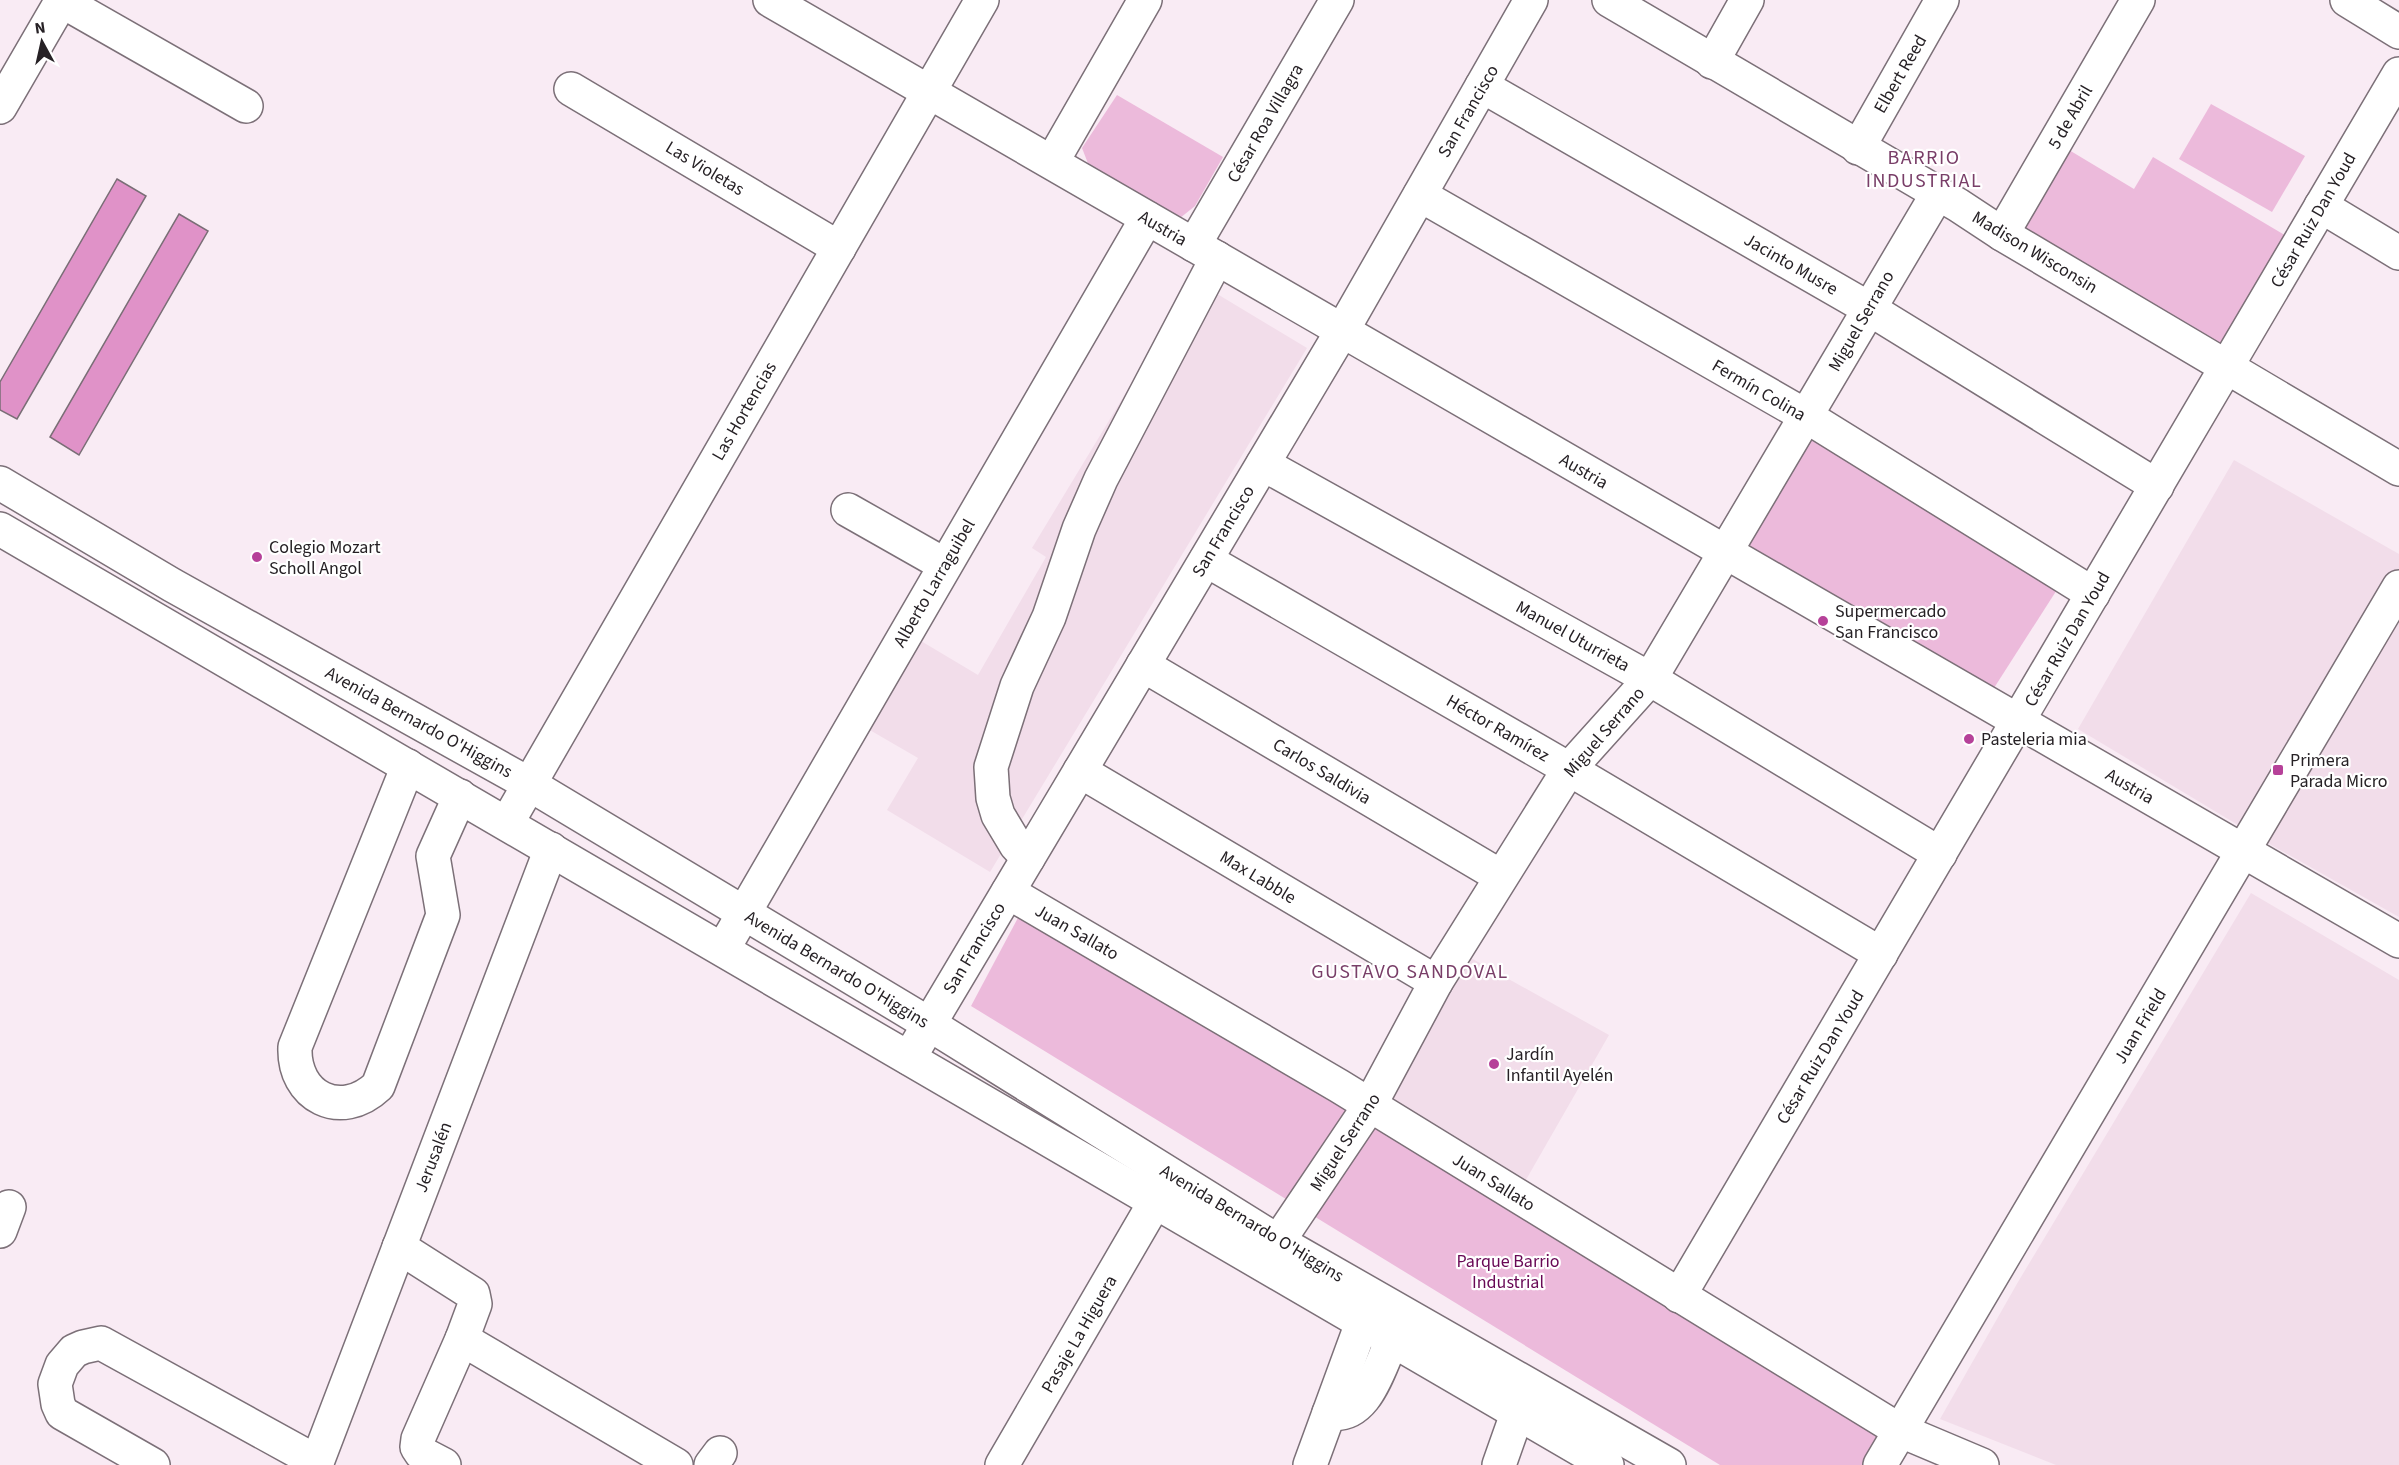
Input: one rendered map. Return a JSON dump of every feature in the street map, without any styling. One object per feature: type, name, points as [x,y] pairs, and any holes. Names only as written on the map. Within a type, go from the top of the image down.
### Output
[{"type":"street","points":[[0,107],[62,0],[246,106]]},
{"type":"street","name":"Austria","points":[[770,0],[2399,941]]},
{"type":"street","name":"Las Hortencias","points":[[507,823],[982,0]]},
{"type":"street","points":[[1052,162],[1144,0]]},
{"type":"street","name":"César Roa Villagra","points":[[1028,858],[1011,838],[999,815],[993,798],[990,767],[1017,686],[1049,617],[1075,540],[1101,479],[1205,252],[1337,0]]},
{"type":"street","name":"San Francisco","points":[[909,1059],[1342,331],[1532,0]]},
{"type":"street","name":"Madison Wisconsin","points":[[1609,0],[1938,193],[2002,234],[2399,469]]},
{"type":"street","points":[[1712,62],[1747,0]]},
{"type":"street","name":"Elbert Reed","points":[[1858,148],[1942,0]]},
{"type":"street","name":"5 de Abril","points":[[2002,234],[2138,0]]},
{"type":"street","points":[[2347,0],[2399,32]]},
{"type":"street","name":"César Ruiz Dan Youd","points":[[1679,1296],[2399,74]]},
{"type":"street","name":"Jacinto Musre","points":[[1482,87],[1868,308],[2157,486]]},
{"type":"street","name":"Las Violetas","points":[[571,89],[839,248]]},
{"type":"street","name":"Miguel Serrano","points":[[1270,1254],[1370,1106],[1436,982],[1500,876],[1569,769],[1650,679],[1938,193]]},
{"type":"street","name":"Fermín Colina","points":[[1420,195],[1806,416],[2093,594]]},
{"type":"street","points":[[2321,206],[2399,253]]},
{"type":"street","name":"Alberto Larraguibel","points":[[723,949],[1147,218]]},
{"type":"street","name":"Manuel Uturrieta","points":[[1263,464],[1650,679],[1940,854]]},
{"type":"street","name":"Avenida Bernardo O'Higgins","points":[[0,483],[172,585],[529,784],[929,1024],[1270,1254],[1362,1323],[1607,1465]]},
{"type":"street","points":[[0,509],[42,532],[90,536]]},
{"type":"street","points":[[848,510],[945,565]]},
{"type":"street","name":"Avenida Bernardo O'Higgins","points":[[0,529],[1155,1202],[1270,1254],[1669,1465]]},
{"type":"street","name":"Héctor Ramírez","points":[[1206,560],[1569,769],[1881,954]]},
{"type":"street","name":"Juan Frield","points":[[1880,1465],[2399,587]]},
{"type":"street","name":"Carlos Saldivia","points":[[1143,665],[1500,876]]},
{"type":"street","points":[[408,766],[295,1047],[296,1069],[301,1079],[316,1095],[338,1102],[360,1099],[378,1086],[444,915],[433,856],[460,796]]},
{"type":"street","name":"Max Labble","points":[[1080,771],[1436,982]]},
{"type":"street","name":"Jerusalén","points":[[317,1464],[551,849]]},
{"type":"street","name":"Juan Sallato","points":[[1008,892],[1370,1106],[1899,1430],[1982,1465]]},
{"type":"street","name":"Pasaje La Higuera","points":[[1002,1465],[1155,1202]]},
{"type":"street","points":[[399,1247],[474,1294],[475,1304],[462,1339],[418,1438],[417,1446],[421,1453],[444,1465]]},
{"type":"street","points":[[1310,1465],[1362,1323]]},
{"type":"street","points":[[462,1339],[676,1465]]},
{"type":"street","points":[[1329,1413],[1346,1413],[1361,1404],[1392,1341]]},
{"type":"street","points":[[153,1465],[62,1413],[55,1394],[55,1384],[62,1365],[74,1351],[101,1343],[317,1464]]},
{"type":"street","points":[[1499,1465],[1517,1414]]},
{"type":"shaded area","points":[[1194,280],[1307,348],[990,872],[887,810],[918,758],[868,729],[921,641],[978,675],[1046,557],[1032,548]]},
{"type":"shaded area","points":[[2234,460],[2399,554],[2399,917],[2273,846],[2078,729]]},
{"type":"shaded area","points":[[2251,893],[2399,980],[2399,1465],[2056,1465],[1940,1419],[2018,1282]]},
{"type":"shaded area","name":"Jardín Infantil Ayelén","points":[[1462,953],[1609,1035],[1523,1185],[1377,1093]]},
{"type":"green space","points":[[1117,95],[1223,157],[1195,206],[1180,218],[1089,166],[1082,148]]},
{"type":"green space","points":[[2211,104],[2305,156],[2272,212],[2179,159]]},
{"type":"green space","points":[[2069,150],[2134,189],[2153,157],[2288,237],[2223,347],[2022,229]]},
{"type":"green space","points":[[1798,426],[2060,585],[1994,688],[1732,540]]},
{"type":"green space","name":"Parque Barrio Industrial","points":[[1021,912],[1510,1208],[1880,1437],[1864,1465],[1720,1465],[971,1006]]},
{"type":"building","points":[[117,179],[146,196],[17,419],[0,410],[0,382]]},
{"type":"building","points":[[179,214],[208,231],[79,455],[50,437]]},
{"type":"place","name":"Colegio Mozart Scholl Angol","points":[[257,557]]},
{"type":"place","name":"Supermercado San Francisco","points":[[1823,621]]},
{"type":"place","name":"Pasteleria mia","points":[[1969,739]]},
{"type":"place","name":"Primera Parada Micro","points":[[2278,770]]},
{"type":"place","name":"Jardín Infantil Ayelén","points":[[1494,1064]]},
{"type":"district","name":"BARRIO INDUSTRIAL","points":[[1924,168]]},
{"type":"district","name":"GUSTAVO SANDOVAL","points":[[1410,971]]}]
